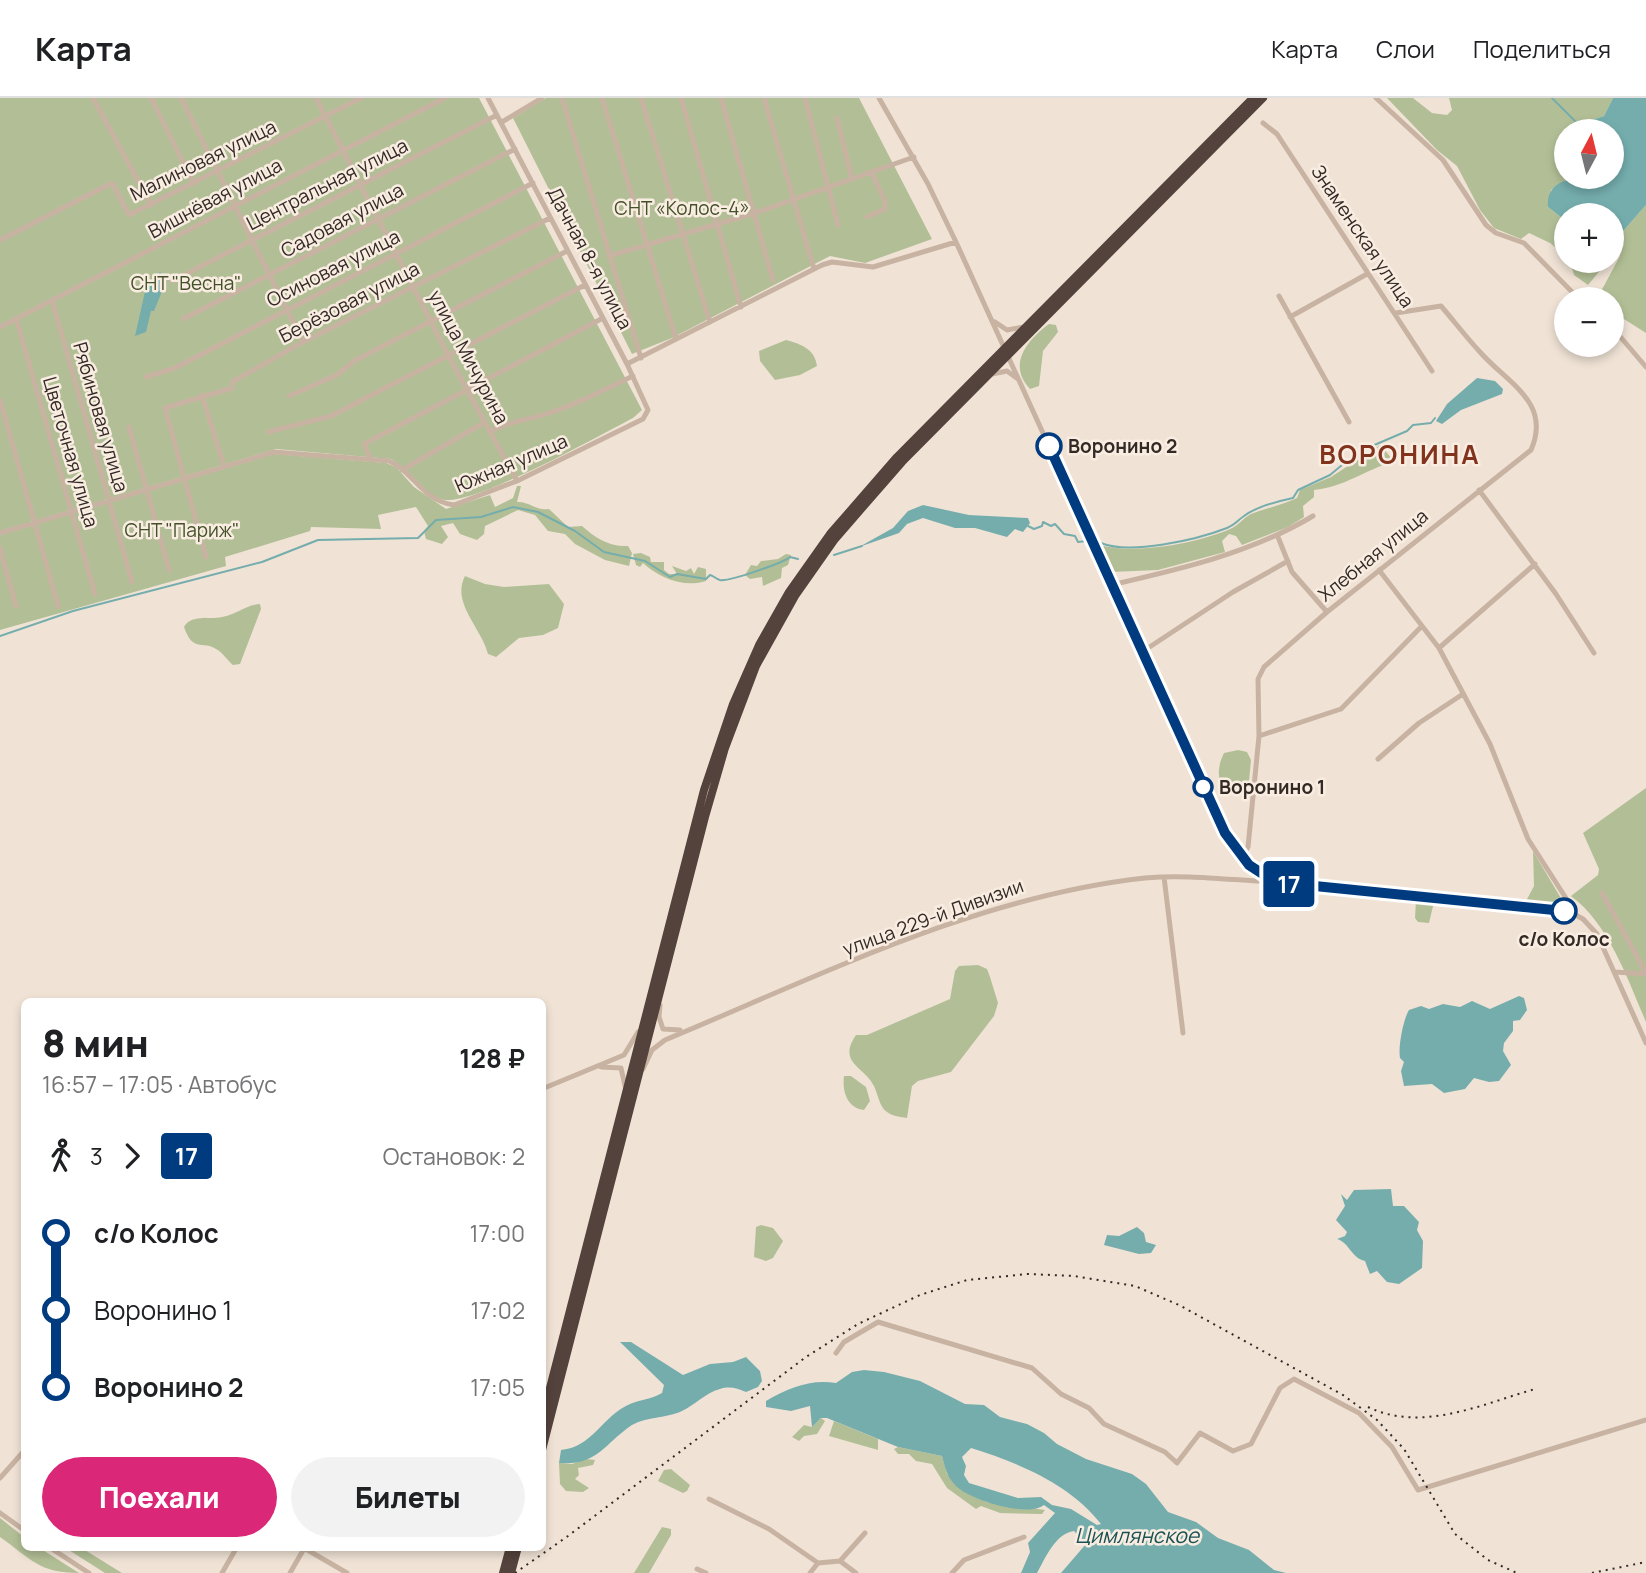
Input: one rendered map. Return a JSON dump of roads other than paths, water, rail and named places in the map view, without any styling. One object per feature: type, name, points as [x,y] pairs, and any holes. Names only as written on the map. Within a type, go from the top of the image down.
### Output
[{"type":"highway","points":[[546,1435],[718,769],[740,706],[765,649],[795,596],[863,505],[986,378],[1027,326],[1253,98]]},
{"type":"highway","points":[[546,1404],[718,745],[746,673],[777,612],[817,552],[858,500],[1263,98]]},
{"type":"highway","points":[[503,1573],[509,1551]]},
{"type":"highway","points":[[511,1573],[517,1551]]},
{"type":"street","points":[[93,98],[150,205]]},
{"type":"street","points":[[151,98],[194,184]]},
{"type":"street","points":[[181,98],[303,342]]},
{"type":"street","name":"улица Мичурина","points":[[316,98],[448,355],[517,481]]},
{"type":"street","name":"Малиновая улица","points":[[0,240],[112,183],[129,215],[361,98]]},
{"type":"street","name":"Вишнёвая улица","points":[[0,327],[445,98]]},
{"type":"street","name":"Дачная 8-я улица","points":[[488,98],[627,364],[648,410]]},
{"type":"street","points":[[502,122],[542,98]]},
{"type":"street","points":[[562,98],[608,257],[641,358]]},
{"type":"street","points":[[602,98],[676,339]]},
{"type":"street","points":[[641,98],[710,322]]},
{"type":"street","points":[[681,98],[741,307]]},
{"type":"street","points":[[721,98],[773,280]]},
{"type":"street","points":[[764,98],[814,269]]},
{"type":"street","points":[[805,98],[838,225]]},
{"type":"street","points":[[879,98],[914,157],[956,242],[1225,833],[1257,873],[1275,882]]},
{"type":"street","points":[[1376,98],[1443,160],[1486,225],[1496,233],[1524,243],[1567,287]]},
{"type":"street","name":"Центральная улица","points":[[172,281],[497,114]]},
{"type":"street","points":[[837,118],[852,179]]},
{"type":"street","name":"Знаменская улица","points":[[1263,123],[1277,134],[1432,371]]},
{"type":"street","name":"Садовая улица","points":[[183,319],[515,149]]},
{"type":"street","points":[[608,257],[755,213],[914,157]]},
{"type":"street","points":[[867,217],[885,209],[885,201],[872,173]]},
{"type":"street","name":"Осиновая улица","points":[[146,377],[175,368],[533,183]]},
{"type":"street","name":"Берёзовая улица","points":[[184,478],[165,408],[232,388],[232,382],[303,342],[550,218]]},
{"type":"street","points":[[627,364],[832,262],[873,267],[956,242]]},
{"type":"street","points":[[289,396],[337,374],[354,361],[568,251]]},
{"type":"street","points":[[1290,317],[1367,274]]},
{"type":"street","points":[[268,432],[331,416],[585,285]]},
{"type":"street","points":[[1279,296],[1341,403],[1349,422]]},
{"type":"street","name":"Рябиновая улица","points":[[52,300],[132,582]]},
{"type":"street","name":"Хлебная улица","points":[[1242,857],[1248,847],[1259,736],[1259,674],[1267,663],[1327,612],[1531,450],[1538,433],[1530,402],[1481,354],[1441,306],[1395,313]]},
{"type":"street","points":[[990,317],[1003,329],[1027,326]]},
{"type":"street","name":"Цветочная улица","points":[[16,318],[95,594]]},
{"type":"street","points":[[370,458],[364,444],[603,318]]},
{"type":"street","points":[[1624,341],[1646,368]]},
{"type":"street","points":[[986,378],[1003,371],[1019,380]]},
{"type":"street","points":[[491,431],[509,422],[527,421],[560,410],[633,376]]},
{"type":"street","points":[[202,396],[224,466]]},
{"type":"street","points":[[0,400],[58,606]]},
{"type":"street","name":"Южная улица","points":[[0,533],[274,452],[389,461],[402,470],[413,484],[444,504],[454,505],[517,481],[643,419],[648,410]]},
{"type":"street","points":[[402,470],[485,422]]},
{"type":"street","points":[[129,427],[169,570]]},
{"type":"street","points":[[184,478],[206,558]]},
{"type":"street","points":[[1479,490],[1535,564],[1594,653]]},
{"type":"street","points":[[1111,585],[1187,567],[1278,537],[1313,516]]},
{"type":"street","points":[[1278,537],[1292,572],[1327,612]]},
{"type":"street","points":[[0,548],[16,606]]},
{"type":"street","points":[[1142,652],[1233,592],[1288,561]]},
{"type":"street","points":[[1438,648],[1535,564]]},
{"type":"street","points":[[1379,570],[1438,648],[1506,778],[1528,839],[1571,906],[1572,913],[1583,919],[1597,934],[1646,1043]]},
{"type":"street","points":[[1259,736],[1340,709],[1421,627]]},
{"type":"street","points":[[1378,758],[1419,723],[1463,694]]},
{"type":"street","points":[[694,860],[659,1017],[662,1026],[668,1031],[694,1028]]},
{"type":"street","points":[[1235,880],[1247,877],[1249,865]]},
{"type":"street","points":[[1235,880],[1251,878],[1257,873]]},
{"type":"street","points":[[1164,877],[1183,1033]]},
{"type":"street","name":"улица 229-й Дивизии","points":[[618,1157],[650,1053],[665,1040],[853,963],[1012,904],[1060,891],[1164,877],[1235,880],[1572,913]]},
{"type":"street","points":[[1602,892],[1646,973]]},
{"type":"street","points":[[546,1087],[624,1055],[634,1042],[661,959]]},
{"type":"street","points":[[1615,972],[1646,973]]},
{"type":"street","points":[[593,1225],[625,1081],[624,1072],[619,1067],[595,1068]]},
{"type":"street","points":[[836,1353],[844,1342],[878,1322],[1032,1368],[1061,1394],[1089,1408],[1104,1424],[1165,1452],[1177,1463],[1200,1433],[1233,1451],[1251,1444],[1280,1388],[1294,1379],[1359,1413],[1392,1447],[1418,1490],[1646,1420]]},
{"type":"street","points":[[0,1478],[21,1454]]},
{"type":"street","points":[[709,1499],[769,1529],[818,1563],[840,1561],[856,1573]]},
{"type":"street","points":[[0,1513],[21,1528]]},
{"type":"street","points":[[840,1561],[865,1533]]},
{"type":"street","points":[[952,1573],[964,1560],[1024,1537]]},
{"type":"street","points":[[55,1551],[89,1573]]},
{"type":"street","points":[[222,1573],[235,1551]]},
{"type":"street","points":[[290,1573],[302,1551]]},
{"type":"street","points":[[309,1551],[348,1573]]},
{"type":"street","points":[[810,1573],[818,1563]]},
{"type":"street","points":[[697,1569],[706,1573]]},
{"type":"water","points":[[1613,98],[1646,98],[1646,205],[1624,230],[1624,203],[1554,203],[1554,212],[1548,207],[1549,196],[1554,188],[1624,189],[1624,119],[1595,119],[1604,116]]},
{"type":"water","points":[[160,272],[167,279],[154,311],[151,311],[146,332],[135,336],[146,287]]},
{"type":"water","points":[[1477,378],[1495,381],[1503,389],[1502,394],[1461,410],[1442,424],[1436,421],[1447,404]]},
{"type":"water","points":[[923,505],[969,515],[1028,518],[1030,523],[1023,532],[1015,529],[1007,537],[975,528],[955,528],[923,518],[907,524],[899,533],[859,547],[893,528],[908,511]]},
{"type":"water","points":[[1519,996],[1524,998],[1527,1010],[1520,1020],[1513,1021],[1513,1031],[1504,1043],[1503,1051],[1511,1065],[1499,1081],[1489,1082],[1474,1078],[1465,1089],[1444,1093],[1432,1084],[1404,1086],[1401,1071],[1404,1062],[1400,1058],[1400,1047],[1409,1010],[1421,1006],[1429,1009],[1443,1004],[1460,1007],[1472,1001],[1490,1009]]},
{"type":"water","points":[[1391,1189],[1393,1206],[1404,1206],[1419,1222],[1417,1230],[1423,1241],[1422,1268],[1399,1284],[1387,1282],[1377,1271],[1370,1274],[1365,1261],[1337,1239],[1345,1236],[1347,1232],[1336,1220],[1345,1206],[1341,1194],[1347,1200],[1354,1190]]},
{"type":"water","points":[[1137,1227],[1144,1233],[1146,1242],[1156,1245],[1151,1253],[1139,1254],[1104,1245],[1107,1235],[1119,1236]]},
{"type":"water","points":[[620,1342],[631,1342],[683,1375],[710,1364],[733,1362],[746,1357],[760,1371],[762,1381],[758,1387],[746,1392],[723,1388],[682,1411],[635,1423],[591,1458],[559,1463],[561,1450],[572,1448],[590,1437],[620,1409],[662,1393],[664,1385]]},
{"type":"water","name":"Цимлянское","points":[[852,1372],[884,1372],[920,1381],[965,1404],[984,1405],[1000,1417],[1027,1424],[1086,1459],[1132,1474],[1146,1484],[1168,1512],[1196,1522],[1218,1538],[1249,1550],[1274,1570],[1286,1573],[1061,1573],[1086,1544],[1074,1531],[1056,1541],[1037,1573],[1021,1573],[1030,1552],[1028,1543],[1055,1513],[1044,1505],[1025,1509],[986,1502],[956,1486],[948,1476],[942,1456],[898,1447],[827,1418],[821,1418],[812,1427],[810,1406],[791,1411],[766,1407],[766,1401],[783,1392],[817,1382],[836,1383]],"holes":[[[971,1448],[1025,1468],[1059,1486],[1101,1524],[1097,1525],[1071,1509],[1052,1505],[1041,1497],[1018,1498],[969,1483],[964,1475],[966,1466],[962,1457]]]},
{"type":"waterway","points":[[1552,98],[1573,119]]},
{"type":"waterway","points":[[1101,543],[1129,547],[1163,545],[1227,528],[1255,509],[1293,498],[1298,490],[1330,475],[1348,460],[1362,456],[1365,449],[1407,431],[1413,425],[1431,423],[1435,418]]},
{"type":"waterway","points":[[0,636],[73,611],[262,562],[318,540],[418,538],[436,520],[481,517],[513,507],[538,512],[575,531],[604,552],[645,561],[670,577],[677,574],[706,579],[710,575],[725,580],[757,571],[790,557],[798,559]]},
{"type":"waterway","points":[[1028,526],[1034,529],[1042,526],[1043,522],[1051,526],[1055,524],[1064,534],[1075,536],[1078,542],[1086,541]]},
{"type":"waterway","points":[[834,555],[862,546]]},
{"type":"railway","points":[[515,1573],[806,1357],[858,1324],[920,1295],[967,1280],[1028,1274],[1074,1276],[1135,1286],[1179,1305],[1343,1395],[1377,1420],[1404,1449],[1455,1534],[1488,1560],[1517,1573]]},
{"type":"railway","points":[[1368,1407],[1389,1414],[1431,1417],[1473,1408],[1535,1389]]},
{"type":"railway","points":[[1592,1573],[1646,1562]]},
{"type":"place","name":"Воронино 2","points":[[1049,446]]},
{"type":"place","name":"Воронино 1","points":[[1203,787]]},
{"type":"place","name":"с/о Колос","points":[[1564,911]]},
{"type":"district","name":"ВОРОНИНА","points":[[1400,454]]},
{"type":"park label","name":"СНТ «Колос-4»","points":[[682,208]]},
{"type":"park label","name":"СНТ \"Весна\"","points":[[186,283]]},
{"type":"park label","name":"СНТ \"Париж\"","points":[[182,530]]}]
